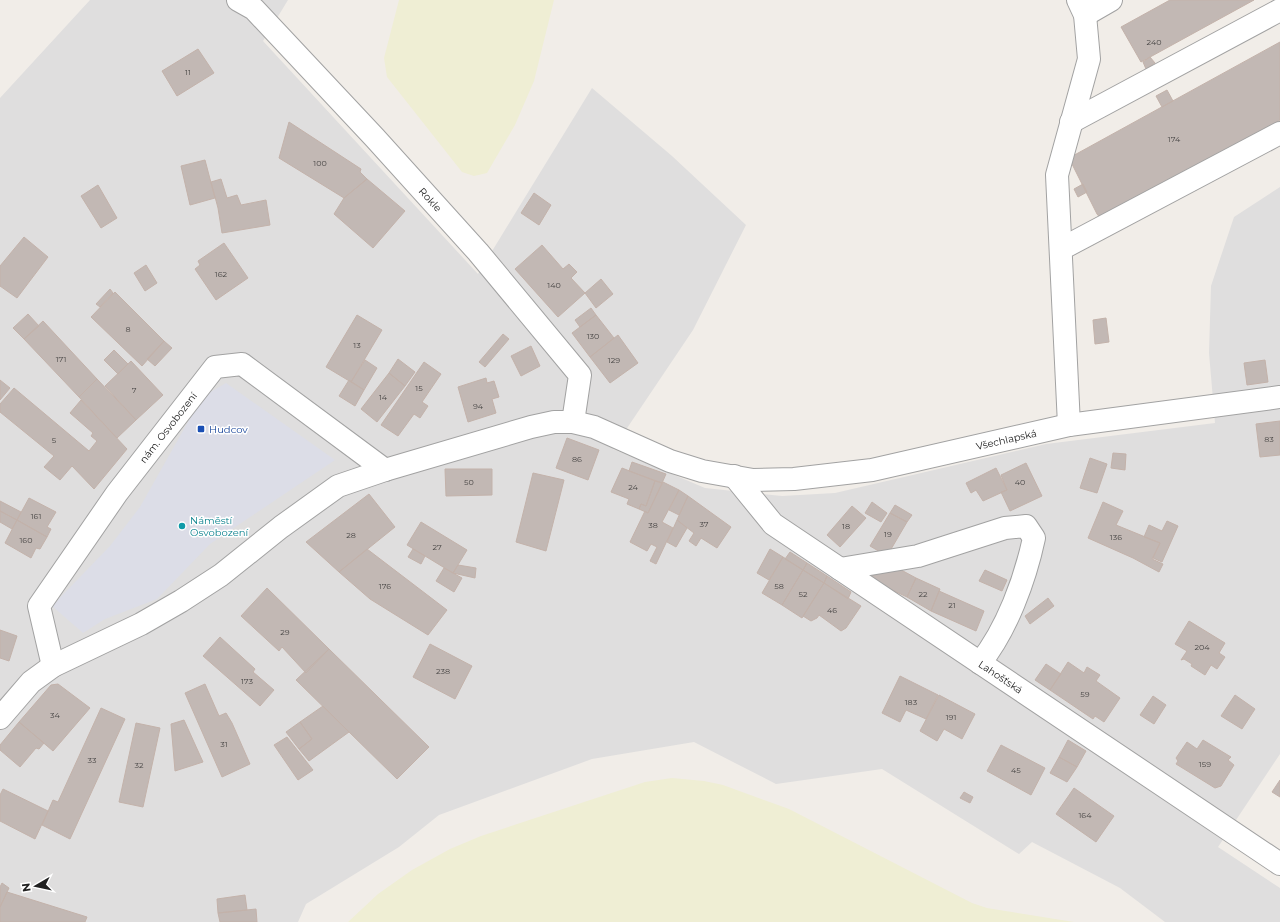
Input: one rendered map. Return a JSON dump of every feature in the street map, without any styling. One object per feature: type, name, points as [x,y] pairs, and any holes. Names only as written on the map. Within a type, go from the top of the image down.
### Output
[{"type":"street","name":"Rokle","points":[[238,0],[254,9],[376,138],[478,252],[580,376],[573,422]]},
{"type":"street","points":[[1069,425],[1062,249],[1057,174],[1088,58],[1081,7],[1112,0]]},
{"type":"street","points":[[1071,122],[1280,10]]},
{"type":"street","points":[[1062,249],[1280,132]]},
{"type":"street","name":"nám. Osvobození","points":[[53,666],[39,606],[121,488],[216,367],[242,364],[385,470]]},
{"type":"street","name":"Všechlapská","points":[[0,718],[31,682],[53,666],[141,624],[221,575],[286,523],[338,486],[385,470],[531,427],[554,422],[573,422],[594,427],[670,461],[702,471],[753,480],[794,479],[872,470],[1069,425],[1280,397]]},
{"type":"street","name":"Lahošťská","points":[[734,476],[773,524],[1280,864]]},
{"type":"street","points":[[840,569],[918,556],[1005,528],[1026,526],[1034,538],[1027,570],[994,645],[980,663]]},
{"type":"shaded area","points":[[90,0],[288,0],[263,41],[478,274],[592,88],[672,156],[746,225],[693,330],[613,449],[705,488],[782,496],[835,493],[1046,444],[1215,423],[1209,353],[1211,286],[1234,217],[1280,187],[1280,754],[1218,847],[1280,888],[1280,922],[1165,922],[1120,888],[1032,842],[1019,854],[882,769],[776,784],[694,742],[592,759],[439,815],[399,847],[306,904],[298,922],[0,922],[0,98]]},
{"type":"shaded area","name":"Náměstí Osvobození","points":[[226,383],[335,460],[210,544],[157,599],[105,619],[83,633],[52,606],[110,546],[140,507],[202,397]]},
{"type":"green space","points":[[399,0],[554,0],[534,81],[515,125],[487,173],[474,176],[462,172],[387,77],[384,58]]},
{"type":"green space","points":[[672,778],[704,781],[723,785],[789,809],[972,903],[987,908],[1074,922],[348,922],[378,894],[412,870],[450,849],[481,836],[645,782]]},
{"type":"building","points":[[1170,0],[1254,0],[1141,62],[1121,27]]},
{"type":"building","points":[[1280,42],[1280,120],[1102,220],[1097,214],[1069,158]]},
{"type":"building","points":[[198,49],[214,73],[177,96],[162,71]]},
{"type":"building","points":[[1150,57],[1155,63],[1146,69],[1143,62]]},
{"type":"building","points":[[1167,90],[1173,101],[1162,107],[1156,96]]},
{"type":"building","points":[[289,122],[361,169],[360,172],[367,179],[344,198],[279,158]]},
{"type":"building","points":[[205,160],[215,198],[190,205],[181,166]]},
{"type":"building","points":[[221,179],[227,198],[237,195],[241,205],[266,200],[270,225],[222,233],[218,208],[211,182]]},
{"type":"building","points":[[367,179],[405,211],[373,248],[334,214],[344,198]]},
{"type":"building","points":[[1083,184],[1087,192],[1078,197],[1074,189]]},
{"type":"building","points":[[98,185],[117,218],[101,228],[81,196]]},
{"type":"building","points":[[534,193],[551,205],[539,225],[521,213]]},
{"type":"building","points":[[24,237],[48,257],[17,298],[0,286],[0,266]]},
{"type":"building","points":[[224,243],[248,278],[216,300],[195,269],[200,265],[198,261]]},
{"type":"building","points":[[542,245],[563,269],[569,264],[577,272],[571,278],[585,293],[558,317],[515,269]]},
{"type":"building","points":[[146,265],[157,283],[145,291],[134,273]]},
{"type":"building","points":[[601,279],[613,294],[596,308],[585,293]]},
{"type":"building","points":[[110,289],[113,293],[100,307],[96,304]]},
{"type":"building","points":[[115,292],[164,341],[142,366],[91,317]]},
{"type":"building","points":[[591,308],[596,315],[580,327],[575,320]]},
{"type":"building","points":[[28,314],[39,326],[24,339],[13,328]]},
{"type":"building","points":[[357,315],[382,330],[351,382],[326,367]]},
{"type":"building","points":[[596,315],[614,338],[590,357],[572,333]]},
{"type":"building","points":[[1106,318],[1109,342],[1095,344],[1093,320]]},
{"type":"building","points":[[43,321],[97,379],[79,397],[24,339]]},
{"type":"building","points":[[503,334],[509,339],[485,367],[479,362]]},
{"type":"building","points":[[618,335],[638,363],[610,383],[590,357]]},
{"type":"building","points":[[164,341],[172,348],[155,366],[147,359]]},
{"type":"building","points":[[531,346],[540,366],[521,376],[511,356]]},
{"type":"building","points":[[114,350],[128,364],[118,374],[104,360]]},
{"type":"building","points":[[398,359],[415,372],[405,386],[389,373]]},
{"type":"building","points":[[365,360],[377,368],[364,390],[351,382]]},
{"type":"building","points":[[1265,360],[1268,382],[1247,385],[1244,363]]},
{"type":"building","points":[[131,361],[163,395],[136,420],[105,386]]},
{"type":"building","points":[[424,362],[441,374],[422,402],[428,406],[420,418],[414,414],[398,436],[381,425]]},
{"type":"building","points":[[389,373],[405,386],[377,422],[361,409]]},
{"type":"building","points":[[486,378],[487,383],[494,381],[499,397],[492,399],[496,413],[468,422],[458,387]]},
{"type":"building","points":[[97,379],[136,420],[117,438],[79,397]]},
{"type":"building","points":[[0,380],[10,388],[0,400]]},
{"type":"building","points":[[349,380],[364,390],[355,406],[339,396]]},
{"type":"building","points":[[14,388],[89,451],[97,441],[91,436],[93,433],[70,413],[81,400],[127,449],[94,489],[72,466],[60,480],[44,467],[54,456],[0,412],[0,404]]},
{"type":"building","points":[[1280,421],[1280,455],[1260,457],[1256,424]]},
{"type":"building","points":[[567,438],[599,450],[588,480],[556,468]]},
{"type":"building","points":[[1113,453],[1126,454],[1125,470],[1111,468]]},
{"type":"building","points":[[1090,458],[1107,464],[1097,493],[1080,488]]},
{"type":"building","points":[[632,462],[666,474],[662,483],[629,471]]},
{"type":"building","points":[[1026,463],[1042,496],[1010,511],[1001,492],[1007,490],[1001,475]]},
{"type":"building","points":[[622,468],[655,481],[646,506],[641,504],[639,509],[627,504],[629,499],[611,492]]},
{"type":"building","points":[[996,468],[1007,490],[983,501],[976,490],[971,493],[966,483]]},
{"type":"building","points":[[445,469],[492,469],[492,495],[446,496]]},
{"type":"building","points":[[533,473],[564,480],[546,551],[516,542]]},
{"type":"building","points":[[655,481],[662,483],[648,513],[639,509],[641,504],[646,506]]},
{"type":"building","points":[[663,482],[679,490],[662,522],[673,528],[656,564],[650,561],[657,547],[651,544],[647,551],[630,542],[645,511],[648,513]]},
{"type":"building","points":[[679,490],[688,496],[679,515],[669,510]]},
{"type":"building","points":[[369,494],[395,527],[339,572],[306,542]]},
{"type":"building","points":[[688,496],[731,527],[717,548],[701,538],[696,546],[689,541],[694,533],[677,520]]},
{"type":"building","points":[[29,498],[56,512],[47,527],[51,529],[47,537],[17,520]]},
{"type":"building","points":[[0,501],[21,512],[17,520],[0,511]]},
{"type":"building","points":[[872,502],[887,513],[881,522],[865,513]]},
{"type":"building","points":[[1103,502],[1123,511],[1116,525],[1160,543],[1152,559],[1163,564],[1159,572],[1133,558],[1088,538]]},
{"type":"building","points":[[895,505],[912,515],[907,522],[890,513]]},
{"type":"building","points":[[852,506],[866,518],[840,547],[827,535]]},
{"type":"building","points":[[0,511],[17,520],[12,529],[0,522]]},
{"type":"building","points":[[890,513],[907,522],[887,556],[870,546]]},
{"type":"building","points":[[17,520],[47,537],[40,549],[36,548],[31,558],[5,543]]},
{"type":"building","points":[[677,520],[687,528],[676,547],[667,542]]},
{"type":"building","points":[[1167,521],[1178,526],[1162,562],[1153,558],[1160,543],[1144,537],[1149,525],[1162,531]]},
{"type":"building","points":[[421,522],[467,550],[453,573],[407,545]]},
{"type":"building","points":[[367,549],[447,610],[428,635],[370,599],[339,572]]},
{"type":"building","points":[[413,549],[425,556],[421,564],[408,557]]},
{"type":"building","points":[[770,549],[783,557],[769,580],[757,573]]},
{"type":"building","points":[[790,552],[807,563],[803,570],[785,559]]},
{"type":"building","points":[[783,557],[803,570],[782,605],[762,593]]},
{"type":"building","points":[[807,563],[827,576],[824,583],[803,570]]},
{"type":"building","points":[[890,564],[916,578],[907,597],[871,580],[877,566]]},
{"type":"building","points":[[458,565],[476,568],[475,578],[453,573]]},
{"type":"building","points":[[444,568],[462,578],[454,592],[436,581]]},
{"type":"building","points":[[803,570],[824,583],[802,618],[782,605]]},
{"type":"building","points":[[985,570],[1007,580],[1002,591],[979,581]]},
{"type":"building","points":[[827,576],[851,592],[848,599],[824,583]]},
{"type":"building","points":[[916,578],[940,589],[931,611],[907,597]]},
{"type":"building","points":[[824,583],[861,606],[846,628],[841,631],[819,615],[811,621],[803,616]]},
{"type":"building","points":[[267,588],[329,649],[306,673],[282,647],[279,651],[241,616]]},
{"type":"building","points":[[939,591],[984,611],[976,631],[931,611]]},
{"type":"building","points":[[1048,598],[1054,606],[1030,624],[1025,616]]},
{"type":"building","points":[[1189,621],[1225,643],[1219,653],[1225,657],[1217,669],[1211,665],[1205,675],[1191,666],[1192,664],[1184,659],[1181,660],[1187,651],[1175,644]]},
{"type":"building","points":[[0,630],[17,636],[9,661],[0,658]]},
{"type":"building","points":[[220,637],[255,669],[253,672],[274,690],[260,706],[203,656]]},
{"type":"building","points":[[430,644],[472,666],[455,699],[413,677]]},
{"type":"building","points":[[329,649],[429,747],[397,779],[296,680]]},
{"type":"building","points":[[1068,662],[1084,673],[1087,667],[1100,675],[1096,681],[1120,698],[1104,722],[1095,716],[1093,719],[1050,690]]},
{"type":"building","points":[[1046,664],[1061,674],[1050,690],[1035,680]]},
{"type":"building","points":[[900,676],[938,695],[926,719],[906,710],[900,722],[882,713]]},
{"type":"building","points":[[58,684],[90,708],[53,751],[19,722],[51,685]]},
{"type":"building","points":[[205,684],[219,716],[226,713],[232,723],[250,764],[222,777],[185,693]]},
{"type":"building","points":[[939,695],[975,714],[962,739],[944,729],[937,741],[920,731]]},
{"type":"building","points":[[1235,695],[1255,709],[1242,729],[1221,716]]},
{"type":"building","points":[[1153,696],[1166,705],[1154,724],[1140,715]]},
{"type":"building","points":[[323,706],[349,732],[309,761],[299,749],[312,739],[300,722]]},
{"type":"building","points":[[101,708],[125,719],[70,839],[42,825],[53,800],[58,802]]},
{"type":"building","points":[[184,720],[203,762],[175,771],[171,724]]},
{"type":"building","points":[[19,722],[44,743],[39,749],[36,748],[20,767],[0,750],[0,745]]},
{"type":"building","points":[[300,722],[312,739],[299,749],[286,732]]},
{"type":"building","points":[[136,723],[160,728],[143,807],[119,802]]},
{"type":"building","points":[[287,737],[313,770],[298,780],[274,745]]},
{"type":"building","points":[[1068,740],[1086,751],[1077,767],[1059,757]]},
{"type":"building","points":[[1203,740],[1231,757],[1228,760],[1234,765],[1221,786],[1215,788],[1176,764],[1178,761],[1176,758],[1187,742],[1197,749]]},
{"type":"building","points":[[1001,745],[1045,768],[1031,795],[987,771]]},
{"type":"building","points":[[1059,757],[1077,767],[1067,782],[1050,773]]},
{"type":"building","points":[[1280,780],[1280,797],[1272,792]]},
{"type":"building","points":[[1074,788],[1114,816],[1096,842],[1056,814]]},
{"type":"building","points":[[3,789],[48,811],[35,839],[0,821],[0,795]]},
{"type":"building","points":[[964,792],[973,797],[970,803],[960,798]]},
{"type":"building","points":[[2,883],[9,888],[0,907],[0,887]]},
{"type":"building","points":[[7,892],[87,917],[85,922],[0,922],[0,907]]},
{"type":"building","points":[[245,895],[247,910],[218,913],[217,899]]},
{"type":"building","points":[[256,909],[257,922],[220,922],[218,913]]},
{"type":"place","name":"Hudcov","points":[[201,429]]},
{"type":"place","name":"Náměstí Osvobození","points":[[182,526]]}]
